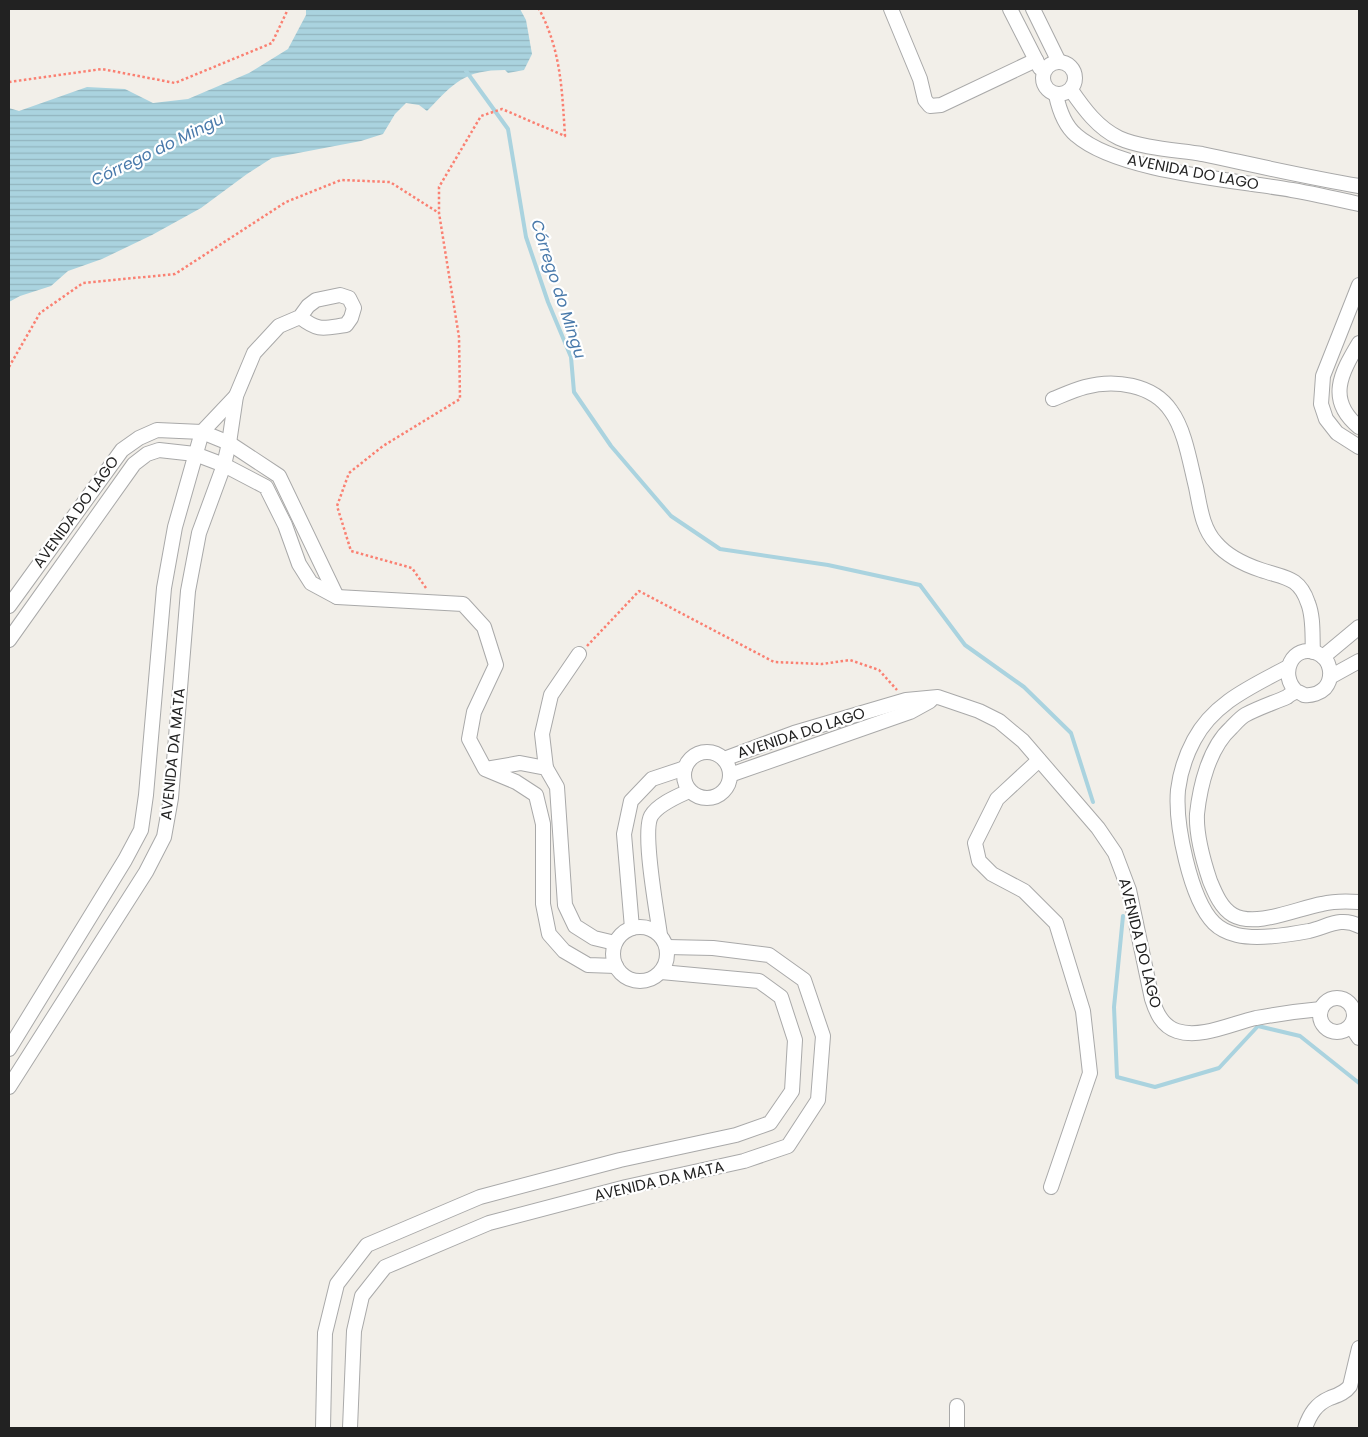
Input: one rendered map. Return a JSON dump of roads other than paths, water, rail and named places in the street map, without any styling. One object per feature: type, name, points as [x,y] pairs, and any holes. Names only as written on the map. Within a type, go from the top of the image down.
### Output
[{"type":"street","points":[[891,9],[920,79],[925,100],[930,106],[941,105],[1036,60]]},
{"type":"street","name":"AVENIDA DO LAGO","points":[[1010,9],[1043,74],[1044,85],[1051,93],[1056,95],[1059,110],[1070,129],[1094,147],[1113,156],[1178,172],[1293,190],[1359,204]]},
{"type":"street","points":[[1033,9],[1059,62]]},
{"type":"street","points":[[1043,74],[1049,65],[1059,62],[1069,66],[1075,75],[1071,90],[1061,95],[1056,95]]},
{"type":"street","name":"AVENIDA DO LAGO","points":[[1071,90],[1088,114],[1100,126],[1118,138],[1133,143],[1200,154],[1359,186]]},
{"type":"street","points":[[1359,285],[1323,376],[1320,398],[1320,404],[1326,419],[1336,433],[1359,447]]},
{"type":"street","points":[[202,432],[236,396],[254,353],[279,326],[300,317]]},
{"type":"street","points":[[1359,343],[1346,364],[1339,394],[1341,405],[1359,428]]},
{"type":"street","points":[[1053,399],[1084,387],[1100,384],[1123,384],[1146,390],[1163,401],[1178,422],[1190,461],[1204,525],[1216,544],[1236,559],[1293,581],[1301,588],[1309,604],[1318,655],[1330,669],[1330,677],[1324,689],[1318,693],[1304,695],[1297,692],[1288,681],[1287,674],[1288,667],[1296,655],[1303,652],[1318,655],[1359,627]]},
{"type":"street","name":"AVENIDA DA MATA","points":[[9,1087],[146,872],[164,838],[170,798],[188,591],[199,533],[224,466],[230,443],[236,396]]},
{"type":"street","name":"AVENIDA DO LAGO","points":[[9,606],[122,450],[139,438],[157,430],[202,432],[230,443],[279,476],[337,597]]},
{"type":"street","name":"AVENIDA DA MATA","points":[[9,1049],[126,860],[141,830],[146,795],[164,588],[175,527],[202,432]]},
{"type":"street","name":"AVENIDA DO LAGO","points":[[9,640],[134,464],[147,454],[159,450],[195,454],[266,487],[285,525],[299,564],[311,583],[337,597],[462,604],[484,628],[496,665],[474,712],[469,739],[485,769]]},
{"type":"street","points":[[579,654],[551,696],[542,734],[546,768],[556,788],[566,905],[575,926],[594,938],[615,943]]},
{"type":"street","points":[[1330,677],[1359,661]]},
{"type":"street","points":[[1288,667],[1231,698],[1214,713],[1194,739],[1182,771],[1178,806],[1181,833],[1191,878],[1200,902],[1213,922],[1223,930],[1238,936],[1270,937],[1310,930],[1334,922],[1344,921],[1352,922],[1359,926]]},
{"type":"street","points":[[1297,692],[1244,716],[1229,729],[1215,748],[1203,780],[1197,816],[1201,846],[1208,875],[1216,895],[1233,915],[1247,919],[1273,917],[1321,904],[1355,900]]},
{"type":"street","name":"AVENIDA DO LAGO","points":[[730,775],[910,712],[938,698]]},
{"type":"street","name":"AVENIDA DO LAGO","points":[[724,759],[794,733],[906,700],[938,698],[999,721],[1023,741],[1098,828],[1114,853],[1129,890],[1152,999],[1159,1015],[1168,1026],[1177,1031],[1193,1033],[1223,1028],[1255,1018],[1321,1009],[1328,1000],[1334,997],[1355,998],[1355,1021],[1359,1038]]},
{"type":"street","points":[[702,752],[718,754],[724,759],[730,775],[729,783],[725,790],[711,798],[703,798],[689,791],[685,784],[684,776],[688,761],[694,755],[702,752]]},
{"type":"street","points":[[1039,760],[997,799],[975,843],[979,861],[992,874],[1024,891],[1056,923],[1083,1011],[1090,1073],[1051,1187]]},
{"type":"street","points":[[485,769],[520,763],[546,768]]},
{"type":"street","points":[[632,928],[624,834],[631,801],[652,779],[685,768]]},
{"type":"street","points":[[485,769],[516,782],[536,795],[544,824],[543,904],[548,934],[564,951],[588,965],[616,966]]},
{"type":"street","points":[[663,941],[652,929],[642,926],[625,931],[615,943],[613,951],[616,966],[622,975],[638,982],[647,981],[661,972],[666,964],[668,956],[663,941],[647,836],[651,816],[666,801],[689,791]]},
{"type":"street","name":"AVENIDA DA MATA","points":[[350,1428],[354,1331],[362,1296],[384,1267],[489,1223],[626,1187],[744,1162],[788,1146],[818,1100],[823,1036],[804,980],[769,955],[663,941]]},
{"type":"street","name":"AVENIDA DA MATA","points":[[323,1428],[325,1333],[337,1284],[367,1244],[480,1197],[620,1160],[736,1135],[770,1123],[792,1091],[795,1040],[781,997],[759,981],[661,972]]},
{"type":"street","points":[[1321,1009],[1321,1021],[1329,1030],[1340,1032],[1355,1021]]},
{"type":"street","points":[[1305,1428],[1313,1410],[1319,1404],[1347,1391],[1350,1386],[1359,1348]]},
{"type":"street","points":[[957,1406],[957,1428]]},
{"type":"water","points":[[306,9],[520,9],[526,20],[532,54],[524,70],[508,73],[505,70],[479,72],[461,80],[427,111],[419,105],[406,103],[395,114],[383,134],[361,141],[272,158],[201,208],[152,235],[102,259],[68,271],[51,286],[20,296],[9,302],[9,108],[19,111],[87,87],[125,89],[153,103],[188,99],[249,73],[288,49],[306,15]]},
{"type":"waterway","name":"Córrego do Mingu","points":[[466,71],[508,129],[526,237],[548,302],[571,357],[574,392],[611,446],[671,516],[720,549],[828,565],[920,585],[965,645],[1024,687],[1071,733],[1093,802]]},
{"type":"waterway","name":"Córrego do Mingu","points":[[1123,916],[1114,1007],[1117,1077],[1155,1087],[1219,1068],[1258,1026],[1300,1036],[1359,1083]]}]
